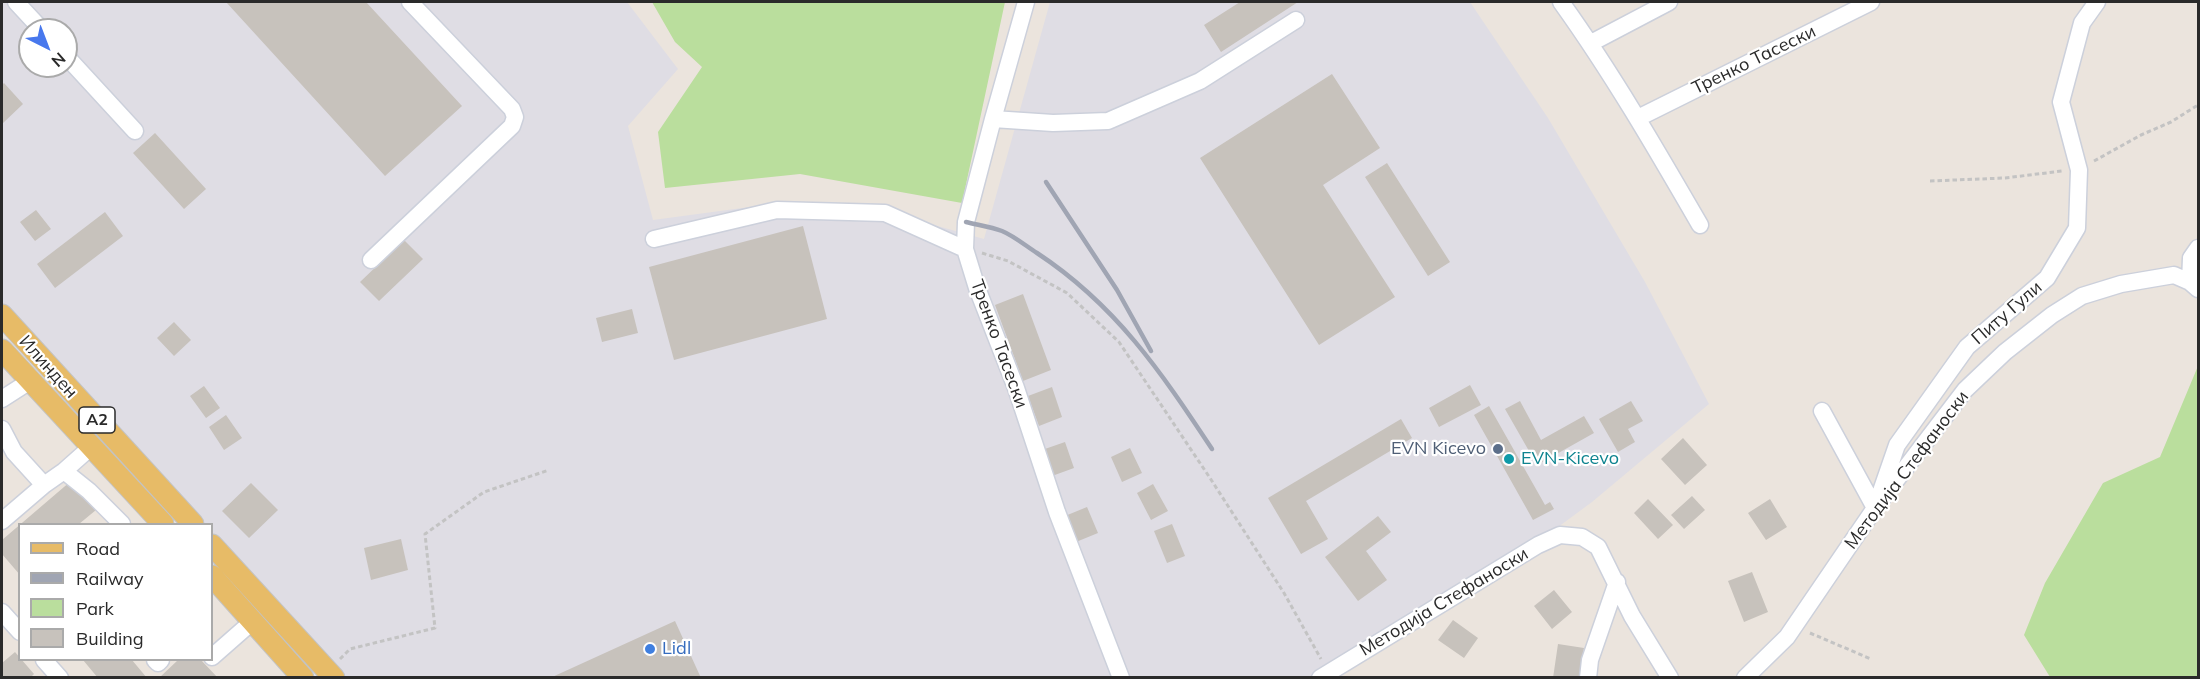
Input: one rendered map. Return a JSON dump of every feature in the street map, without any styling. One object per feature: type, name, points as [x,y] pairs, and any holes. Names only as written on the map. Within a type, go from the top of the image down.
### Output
[{"type":"main road","name":"Илинден","points":[[2,315],[191,523]]},
{"type":"main road","name":"Илинден","points":[[2,350],[161,523]]},
{"type":"main road","points":[[213,546],[331,675]]},
{"type":"main road","points":[[213,577],[303,678]]},
{"type":"street","points":[[16,2],[31,18]]},
{"type":"street","points":[[371,260],[512,126],[515,117],[512,109],[410,2]]},
{"type":"street","name":"Тренко Тасески","points":[[1026,2],[966,222],[965,249],[977,288],[1016,388],[1057,512],[1120,678]]},
{"type":"street","points":[[1561,2],[1591,43],[1701,225]]},
{"type":"street","points":[[1591,43],[1669,2]]},
{"type":"street","name":"Тренко Тасески","points":[[1638,118],[1871,2]]},
{"type":"street","name":"Питу Гули","points":[[1875,508],[1897,445],[1967,347],[2047,278],[2077,228],[2079,170],[2061,102],[2082,23],[2097,2]]},
{"type":"street","points":[[993,118],[1053,123],[1108,121],[1200,81],[1296,20]]},
{"type":"street","points":[[78,69],[135,131]]},
{"type":"street","points":[[654,239],[777,210],[885,213],[965,249]]},
{"type":"street","points":[[2194,286],[2191,258],[2199,248]]},
{"type":"street","name":"Методија Стефаноски","points":[[1745,678],[1787,637],[1875,508],[1965,390],[2006,352],[2052,315],[2082,296],[2121,284],[2174,275],[2194,286]]},
{"type":"street","points":[[2,399],[30,381]]},
{"type":"street","points":[[1822,411],[1875,508]]},
{"type":"street","points":[[2,429],[14,452],[44,485]]},
{"type":"street","points":[[2,521],[91,447]]},
{"type":"street","points":[[64,471],[89,491],[120,523]]},
{"type":"street","name":"Методија Стефаноски","points":[[1325,675],[1538,545],[1560,535],[1582,537],[1598,547],[1632,616],[1670,678]]},
{"type":"street","points":[[1588,678],[1590,660],[1617,582]]},
{"type":"street","points":[[2,612],[18,630]]},
{"type":"street","points":[[213,656],[253,621]]},
{"type":"street","points":[[45,661],[58,677]]},
{"type":"path","points":[[2191,109],[2199,105]]},
{"type":"path","points":[[965,249],[1008,261],[1068,293],[1119,342],[1284,593],[1325,675]]},
{"type":"path","points":[[331,675],[350,649],[435,628],[425,534],[484,492],[549,470]]},
{"type":"path","points":[[1794,626],[1871,659]]},
{"type":"shaded area","points":[[2,2],[627,2],[678,69],[628,126],[653,220],[787,202],[884,211],[984,239],[1050,2],[1470,2],[1548,118],[1645,282],[1709,404],[1592,502],[1554,530],[1344,663],[1311,677],[342,677],[213,536],[213,523],[201,523],[2,306]]},
{"type":"green space","points":[[652,2],[1005,2],[962,203],[800,174],[665,188],[658,132],[702,67],[675,42]]},
{"type":"green space","points":[[2198,366],[2198,677],[2050,677],[2024,635],[2045,583],[2103,483],[2160,457]]},
{"type":"building","points":[[226,2],[366,2],[462,106],[385,176]]},
{"type":"building","points":[[1240,2],[1298,2],[1221,52],[1204,25]]},
{"type":"building","points":[[1332,74],[1380,148],[1323,185],[1395,297],[1319,345],[1200,158]]},
{"type":"building","points":[[4,83],[23,104],[2,124],[2,85]]},
{"type":"building","points":[[155,133],[206,189],[184,209],[133,153]]},
{"type":"building","points":[[1387,163],[1450,262],[1428,276],[1365,177]]},
{"type":"building","points":[[36,210],[51,229],[35,241],[20,222]]},
{"type":"building","points":[[105,212],[123,236],[55,288],[37,264]]},
{"type":"building","points":[[803,226],[827,319],[674,360],[649,267]]},
{"type":"building","points":[[404,240],[423,259],[379,301],[360,282]]},
{"type":"building","points":[[1023,294],[1051,370],[1023,381],[995,305]]},
{"type":"building","points":[[632,309],[638,333],[602,342],[596,318]]},
{"type":"building","points":[[174,322],[191,340],[174,356],[157,338]]},
{"type":"building","points":[[1470,385],[1481,405],[1439,427],[1429,408]]},
{"type":"building","points":[[204,386],[220,408],[206,418],[190,396]]},
{"type":"building","points":[[1052,387],[1062,417],[1039,426],[1028,396]]},
{"type":"building","points":[[1520,401],[1541,440],[1584,416],[1594,433],[1537,465],[1505,409]]},
{"type":"building","points":[[1631,401],[1643,421],[1628,429],[1635,442],[1618,452],[1599,419]]},
{"type":"building","name":"EVN-Kicevo","points":[[1489,406],[1545,505],[1550,502],[1554,509],[1533,520],[1474,415]]},
{"type":"building","points":[[226,415],[242,438],[224,450],[209,427]]},
{"type":"building","points":[[1401,419],[1412,438],[1306,501],[1328,539],[1301,554],[1268,498]]},
{"type":"building","points":[[1683,438],[1707,465],[1685,485],[1661,459]]},
{"type":"building","points":[[1065,442],[1074,468],[1052,476],[1042,450]]},
{"type":"building","points":[[1130,448],[1142,473],[1122,482],[1111,457]]},
{"type":"building","points":[[71,481],[96,510],[80,523],[22,523]]},
{"type":"building","points":[[251,483],[278,510],[249,538],[222,511]]},
{"type":"building","points":[[1153,484],[1168,511],[1151,520],[1137,493]]},
{"type":"building","points":[[1692,496],[1705,510],[1684,529],[1671,515]]},
{"type":"building","points":[[1648,499],[1673,525],[1658,539],[1634,513]]},
{"type":"building","points":[[1770,499],[1787,527],[1766,540],[1748,513]]},
{"type":"building","points":[[1087,507],[1098,533],[1076,542],[1065,516]]},
{"type":"building","points":[[1378,516],[1391,532],[1366,551],[1387,580],[1358,601],[1325,557]]},
{"type":"building","points":[[1172,524],[1185,556],[1167,563],[1154,531]]},
{"type":"building","points":[[18,527],[18,573],[2,554],[2,540]]},
{"type":"building","points":[[401,539],[408,570],[371,580],[364,548]]},
{"type":"building","points":[[1752,572],[1768,612],[1744,622],[1728,581]]},
{"type":"building","points":[[1554,590],[1572,612],[1552,629],[1534,606]]},
{"type":"building","points":[[1453,620],[1478,638],[1464,658],[1438,640]]},
{"type":"building","name":"Lidl","points":[[675,621],[701,678],[550,678]]},
{"type":"building","points":[[1558,644],[1584,648],[1580,678],[1553,678]]},
{"type":"building","points":[[15,652],[18,661],[23,661],[34,674],[30,678],[2,678],[2,663]]},
{"type":"building","points":[[84,661],[133,661],[147,678],[98,678]]},
{"type":"building","points":[[177,661],[202,661],[218,678],[159,678]]},
{"type":"railway","points":[[1046,182],[1117,290],[1151,351]]},
{"type":"railway","points":[[966,222],[1002,231],[1011,236],[1065,273],[1090,295],[1114,318],[1155,367],[1212,449]]},
{"type":"place","name":"EVN Kicevo","points":[[1498,449]]},
{"type":"place","name":"EVN-Kicevo","points":[[1509,459]]},
{"type":"place","name":"Lidl","points":[[650,649]]}]
